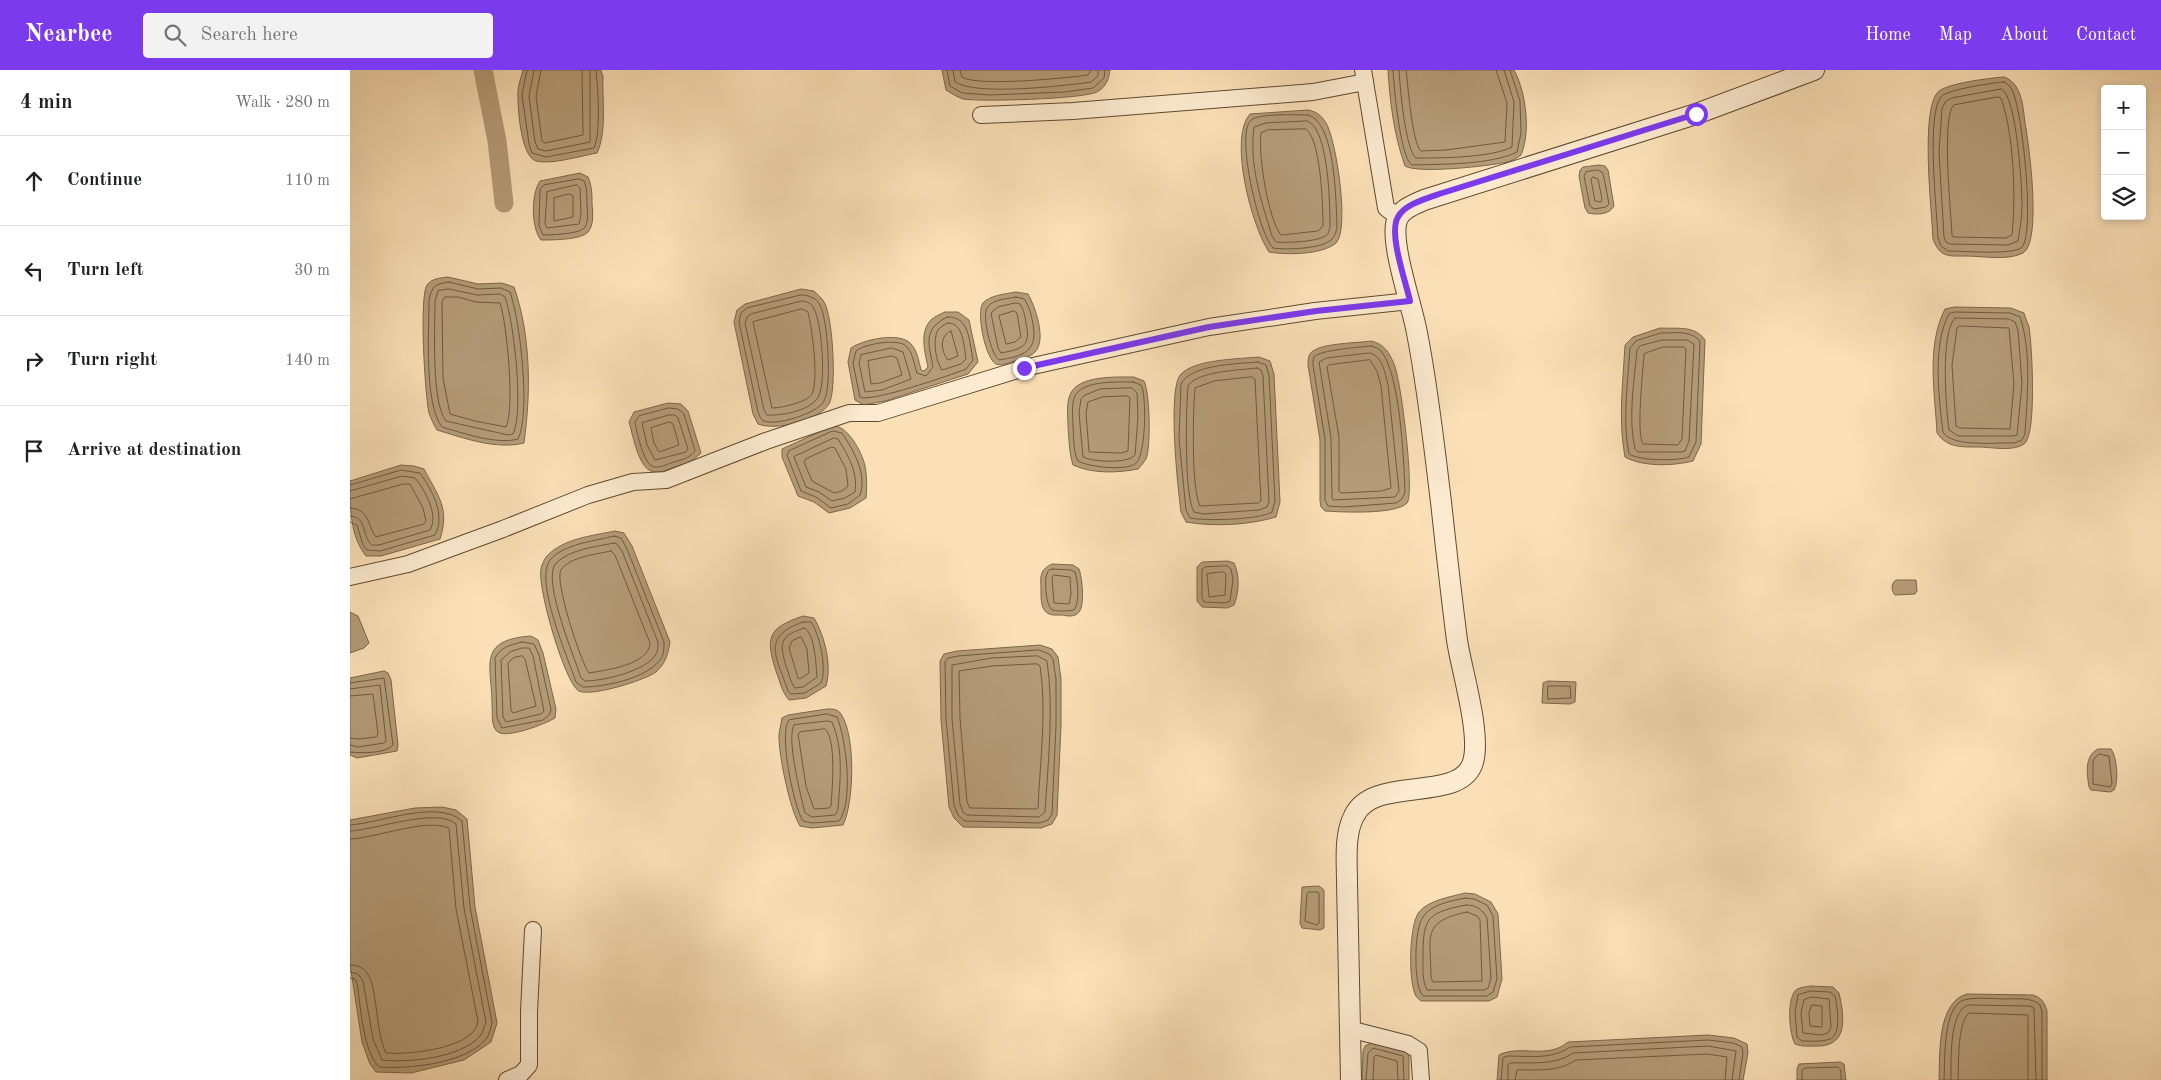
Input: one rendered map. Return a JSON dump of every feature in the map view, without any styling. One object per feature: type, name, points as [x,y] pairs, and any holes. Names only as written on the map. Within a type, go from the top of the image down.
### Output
[{"type":"street","points":[[1351,1080],[1347,863],[1350,829],[1354,815],[1369,801],[1383,795],[1448,783],[1463,777],[1473,763],[1475,750],[1471,712],[1457,642],[1430,412],[1410,301],[1397,246],[1396,225],[1398,217],[1403,211],[1424,200],[1696,114],[1814,70]]},
{"type":"street","points":[[981,115],[1073,111],[1313,92],[1364,76],[1386,208],[1398,217]]},
{"type":"street","points":[[350,577],[408,564],[503,530],[588,495],[633,482],[666,480],[766,441],[849,413],[878,413],[1024,368],[1209,327],[1316,311],[1410,301]]},
{"type":"street","points":[[507,1080],[521,1074],[529,1065],[529,1012],[533,930]]},
{"type":"street","points":[[1349,1029],[1408,1044],[1419,1051],[1421,1080]]},
{"type":"water","points":[[523,70],[601,70],[603,77],[603,126],[597,153],[549,162],[536,161],[531,157],[521,132],[519,112],[518,90]]},
{"type":"water","points":[[942,70],[1110,70],[1108,80],[1103,88],[1088,94],[1053,98],[973,100],[963,99],[946,90]]},
{"type":"water","points":[[1388,70],[1514,70],[1522,89],[1526,112],[1526,135],[1521,155],[1507,162],[1471,167],[1424,169],[1405,166],[1393,119]]},
{"type":"water","points":[[2004,77],[2015,84],[2023,110],[2033,192],[2032,231],[2029,245],[2023,253],[2010,257],[1946,255],[1939,250],[1933,239],[1928,140],[1929,119],[1933,102],[1938,92],[1950,86]]},
{"type":"water","points":[[1308,110],[1319,114],[1324,120],[1334,147],[1342,203],[1340,234],[1336,243],[1322,250],[1294,254],[1269,252],[1256,223],[1245,183],[1241,142],[1244,126],[1250,114]]},
{"type":"water","points":[[1605,166],[1608,170],[1614,206],[1606,213],[1588,213],[1585,208],[1579,176],[1580,170],[1583,167]]},
{"type":"water","points":[[580,173],[588,177],[591,187],[593,215],[590,229],[579,237],[541,240],[535,228],[533,211],[535,194],[540,181]]},
{"type":"water","points":[[448,277],[478,284],[502,283],[514,287],[524,325],[528,364],[528,404],[524,443],[502,445],[469,439],[437,430],[432,420],[427,403],[424,368],[423,308],[427,285],[431,281]]},
{"type":"water","points":[[801,289],[814,291],[823,301],[830,322],[833,353],[833,385],[829,404],[816,415],[796,423],[775,426],[758,424],[753,414],[734,322],[737,310],[745,304]]},
{"type":"water","points":[[1016,292],[1028,294],[1034,306],[1039,323],[1040,340],[1035,352],[1028,357],[998,365],[992,360],[985,344],[981,325],[981,308],[983,303],[990,298]]},
{"type":"water","points":[[1954,307],[2011,308],[2024,313],[2030,337],[2032,408],[2031,425],[2024,444],[2014,448],[1961,447],[1945,442],[1937,433],[1933,370],[1935,338],[1945,309]]},
{"type":"water","points":[[945,312],[958,312],[969,320],[978,362],[968,374],[885,401],[864,405],[855,400],[848,362],[851,348],[863,342],[881,338],[890,337],[906,340],[913,347],[918,356],[921,370],[924,371],[928,367],[924,343],[925,330],[931,320]]},
{"type":"water","points":[[1660,328],[1691,330],[1701,335],[1705,340],[1701,444],[1693,461],[1658,465],[1640,463],[1625,457],[1621,416],[1625,345],[1633,337]]},
{"type":"water","points":[[1371,341],[1386,349],[1397,374],[1408,459],[1409,495],[1407,503],[1401,507],[1380,511],[1325,511],[1321,507],[1320,501],[1320,440],[1308,365],[1309,357],[1313,351],[1325,346]]},
{"type":"water","points":[[1259,357],[1270,361],[1274,374],[1280,502],[1276,517],[1254,522],[1231,524],[1186,522],[1181,512],[1176,462],[1174,418],[1177,383],[1181,374],[1197,365]]},
{"type":"water","points":[[1134,377],[1144,381],[1148,397],[1149,432],[1146,459],[1138,469],[1122,471],[1105,472],[1073,465],[1069,446],[1068,410],[1070,395],[1074,388],[1098,378]]},
{"type":"water","points":[[668,403],[681,404],[688,411],[701,453],[695,459],[685,464],[654,472],[646,468],[639,457],[629,422],[634,412]]},
{"type":"water","points":[[832,426],[843,429],[853,440],[861,454],[865,466],[867,490],[866,498],[850,508],[829,513],[814,502],[798,496],[782,457],[782,449]]},
{"type":"water","points":[[401,465],[424,469],[434,487],[443,510],[444,519],[440,539],[381,556],[366,556],[357,540],[352,521],[350,481]]},
{"type":"water","points":[[615,531],[624,533],[632,546],[670,642],[666,658],[656,672],[630,683],[606,690],[595,692],[579,691],[567,672],[553,634],[543,595],[541,568],[547,556],[570,541]]},
{"type":"water","points":[[1228,561],[1234,563],[1238,578],[1238,590],[1234,605],[1227,608],[1202,607],[1197,601],[1197,567],[1202,562]]},
{"type":"water","points":[[1052,564],[1073,565],[1079,569],[1082,585],[1082,606],[1075,615],[1052,615],[1044,610],[1041,596],[1041,576],[1043,570]]},
{"type":"water","points":[[1896,580],[1916,580],[1917,591],[1915,594],[1895,595],[1892,587]]},
{"type":"water","points":[[350,612],[358,616],[369,643],[364,648],[350,653]]},
{"type":"water","points":[[803,616],[814,618],[821,634],[828,660],[828,678],[826,686],[806,698],[789,700],[776,671],[770,642],[772,635],[782,625]]},
{"type":"water","points":[[531,636],[538,640],[543,653],[556,709],[555,718],[520,732],[500,733],[495,728],[493,721],[491,657],[494,649],[502,643]]},
{"type":"water","points":[[1040,645],[1052,649],[1058,657],[1061,679],[1057,815],[1052,824],[1041,828],[963,827],[954,818],[949,807],[941,720],[940,661],[944,654],[957,651]]},
{"type":"water","points":[[384,671],[388,673],[391,680],[398,745],[397,751],[357,758],[350,755],[350,678]]},
{"type":"water","points":[[1548,681],[1576,682],[1575,702],[1570,704],[1542,703],[1543,683]]},
{"type":"water","points":[[827,709],[840,712],[846,724],[849,738],[852,769],[847,815],[843,825],[812,828],[800,826],[792,808],[779,743],[782,718],[788,715]]},
{"type":"water","points":[[2098,749],[2111,749],[2115,758],[2117,770],[2116,786],[2110,792],[2091,790],[2089,787],[2088,761],[2090,756]]},
{"type":"water","points":[[442,807],[456,810],[467,819],[475,907],[497,1023],[491,1042],[464,1060],[411,1073],[376,1072],[370,1064],[362,1042],[350,964],[350,820],[415,808]]},
{"type":"water","points":[[1319,886],[1324,890],[1324,928],[1320,930],[1302,928],[1300,923],[1302,887]]},
{"type":"water","points":[[1465,893],[1475,894],[1491,902],[1498,914],[1502,979],[1497,997],[1489,1001],[1421,1001],[1416,997],[1413,989],[1411,967],[1413,929],[1416,919],[1419,912],[1428,905],[1440,899]]},
{"type":"water","points":[[1810,986],[1833,987],[1839,993],[1843,1019],[1842,1027],[1840,1035],[1829,1044],[1800,1046],[1795,1044],[1793,1039],[1790,1017],[1792,996],[1798,989]]},
{"type":"water","points":[[1967,994],[2033,995],[2042,1001],[2047,1011],[2047,1080],[1939,1080],[1940,1043],[1945,1018],[1950,1007],[1957,999]]},
{"type":"water","points":[[1708,1035],[1734,1038],[1747,1044],[1748,1053],[1743,1080],[1497,1080],[1499,1055],[1507,1052],[1551,1050],[1568,1042]]},
{"type":"water","points":[[1371,1043],[1406,1051],[1409,1056],[1409,1080],[1362,1080],[1363,1051],[1365,1046]]},
{"type":"water","points":[[1840,1062],[1844,1064],[1846,1080],[1797,1080],[1799,1064]]},
{"type":"waterway","points":[[483,70],[497,141],[504,203]]},
{"type":"route","points":[[1024,368],[1209,327],[1316,311],[1410,301],[1396,235],[1398,217],[1403,211],[1439,194],[1696,114]]}]
